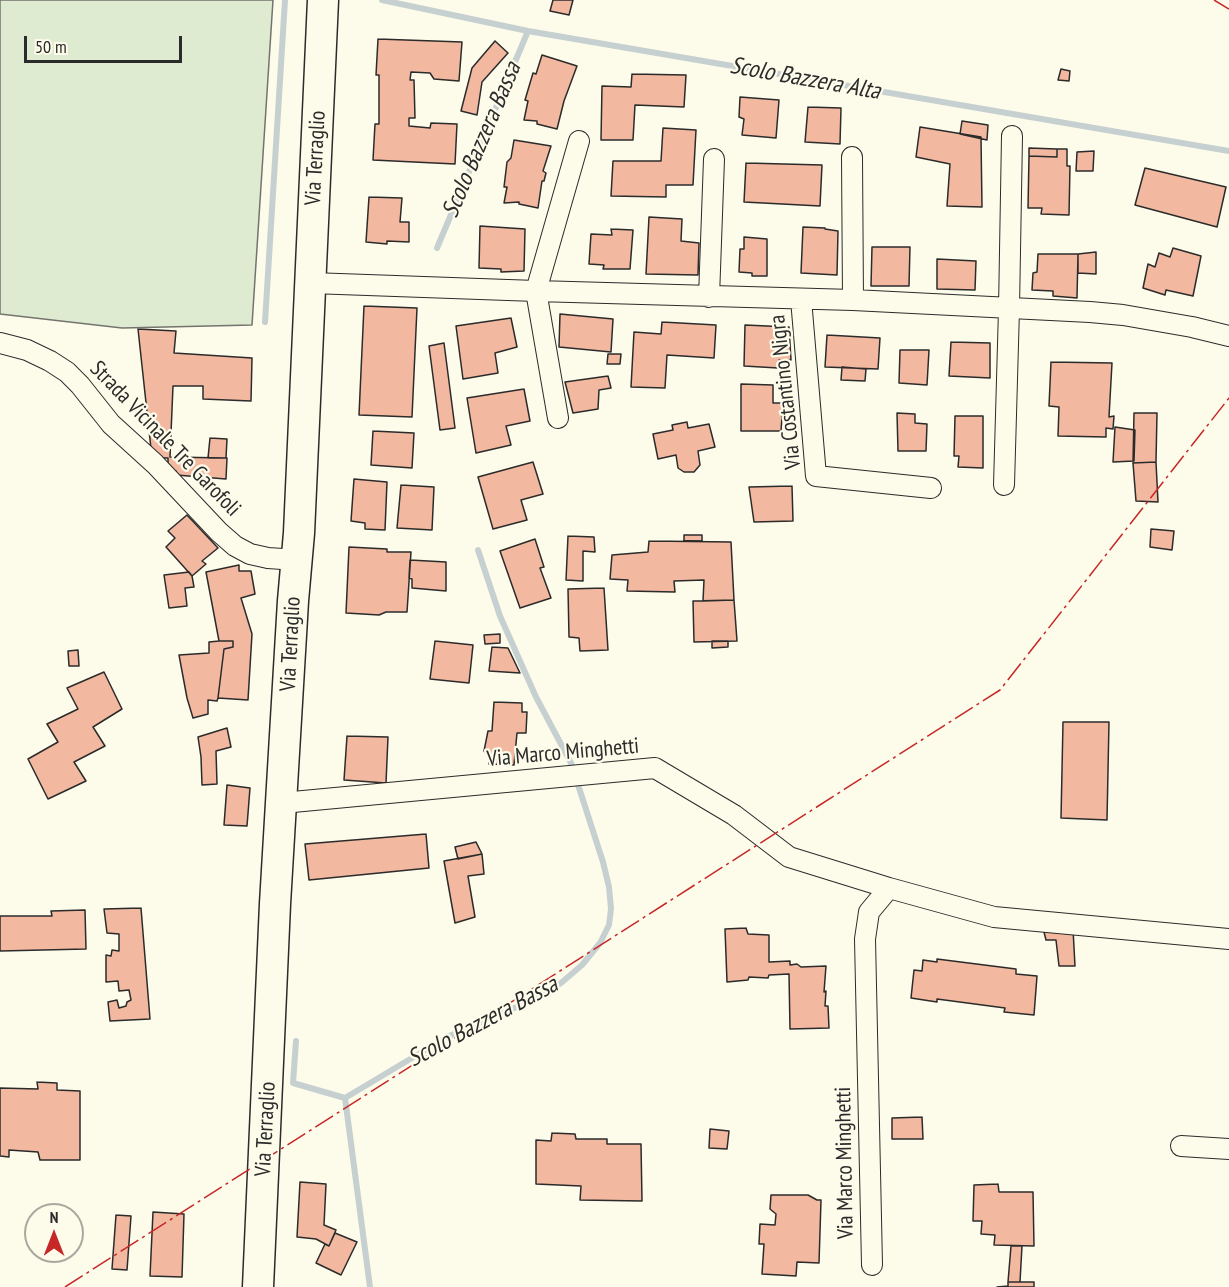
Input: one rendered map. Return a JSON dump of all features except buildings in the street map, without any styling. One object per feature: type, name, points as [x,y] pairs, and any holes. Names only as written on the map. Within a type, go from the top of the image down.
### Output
[{"type":"main road","name":"Via Terraglio","points":[[258,1287],[275,904],[297,560],[323,0]]},
{"type":"street","points":[[1004,485],[1012,136]]},
{"type":"street","points":[[558,418],[536,291],[579,141]]},
{"type":"street","points":[[852,157],[853,300]]},
{"type":"street","points":[[709,297],[714,159]]},
{"type":"street","name":"Via Costantino Nigra","points":[[311,283],[853,300],[1123,315],[1229,336]]},
{"type":"street","name":"Via Costantino Nigra","points":[[801,299],[816,476],[931,488]]},
{"type":"street","name":"Strada Vicinale Tre Garofoli","points":[[0,343],[27,351],[50,361],[67,372],[111,424],[155,464],[235,546],[250,554],[297,560]]},
{"type":"street","name":"Via Marco Minghetti","points":[[282,802],[655,768],[734,815],[789,857],[889,888],[994,917],[1229,939]]},
{"type":"street","name":"Via Marco Minghetti","points":[[872,1265],[865,939],[868,912],[889,888]]},
{"type":"street","points":[[1181,1146],[1229,1149]]},
{"type":"green space","points":[[0,0],[273,0],[252,325],[122,328],[0,314]]},
{"type":"waterway","points":[[265,322],[285,0]]},
{"type":"waterway","name":"Scolo Bazzera Alta","points":[[382,0],[528,31],[1229,151]]},
{"type":"waterway","name":"Scolo Bazzera Bassa","points":[[437,248],[528,31]]},
{"type":"waterway","name":"Scolo Bazzera Bassa","points":[[370,1287],[345,1098],[447,1037],[535,999],[561,983],[582,965],[600,943],[609,925],[611,909],[609,887],[571,763],[536,697],[500,616],[478,550]]},
{"type":"waterway","points":[[296,1041],[293,1083],[345,1098]]},
{"type":"power","points":[[1214,0],[1229,9]]},
{"type":"power","points":[[65,1287],[1000,690],[1229,398]]}]
